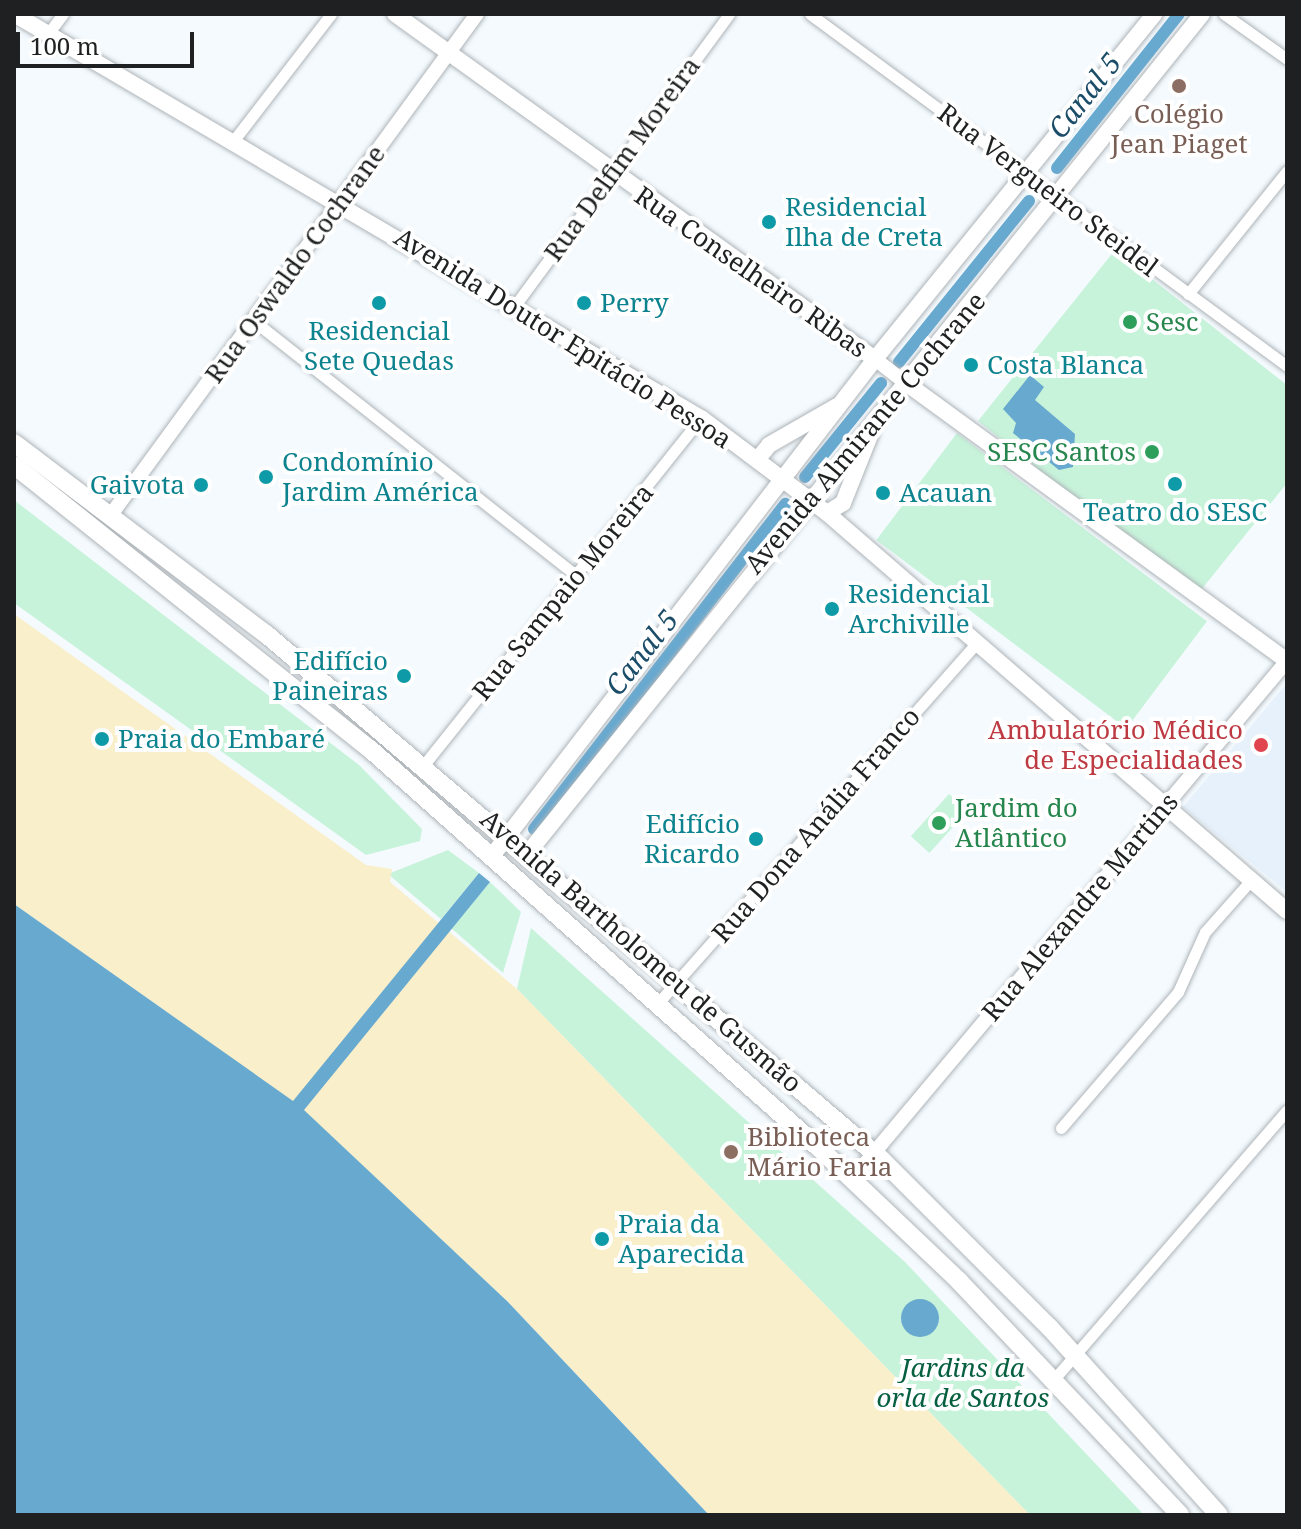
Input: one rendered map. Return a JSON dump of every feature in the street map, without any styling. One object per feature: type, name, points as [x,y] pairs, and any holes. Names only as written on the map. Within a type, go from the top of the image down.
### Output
[{"type":"main road","name":"Avenida Doutor Epitácio Pessoa","points":[[14,14],[516,304],[701,418],[827,513],[974,646],[1287,911]]},
{"type":"main road","name":"Rua Conselheiro Ribas","points":[[395,14],[877,361]]},
{"type":"main road","name":"Avenida Almirante Cochrane","points":[[528,853],[797,489],[846,401],[1030,176],[1154,14]]},
{"type":"main road","name":"Avenida Almirante Cochrane","points":[[492,856],[797,489],[875,421],[904,381],[1058,197],[1202,14]]},
{"type":"main road","name":"Rua Conselheiro Ribas","points":[[904,381],[1287,661]]},
{"type":"main road","points":[[757,460],[769,445],[846,401]]},
{"type":"main road","points":[[827,513],[843,503],[875,421]]},
{"type":"main road","name":"Avenida Bartholomeu de Gusmão","points":[[14,443],[113,512],[680,980],[874,1153],[1076,1356],[1219,1515]]},
{"type":"main road","name":"Avenida Bartholomeu de Gusmão","points":[[14,465],[492,856],[658,1003],[852,1179],[1055,1378],[1180,1515]]},
{"type":"street","points":[[47,35],[63,14]]},
{"type":"street","points":[[234,140],[331,14]]},
{"type":"street","name":"Rua Oswaldo Cochrane","points":[[113,512],[477,14]]},
{"type":"street","name":"Rua Delfim Moreira","points":[[516,304],[729,14]]},
{"type":"street","name":"Rua Vergueiro Steidel","points":[[810,14],[1287,366]]},
{"type":"street","points":[[1224,14],[1287,59]]},
{"type":"street","points":[[1188,294],[1287,171]]},
{"type":"street","points":[[254,321],[577,576]]},
{"type":"street","name":"Rua Conselheiro Ribas","points":[[877,361],[904,381]]},
{"type":"street","name":"Rua Sampaio Moreira","points":[[423,766],[701,418]]},
{"type":"street","name":"Rua Dona Anália Franco","points":[[658,1003],[974,646]]},
{"type":"street","name":"Rua Alexandre Martins","points":[[852,1179],[1287,661]]},
{"type":"street","points":[[1061,1128],[1178,992],[1205,932],[1251,880]]},
{"type":"street","points":[[1055,1378],[1287,1110]]},
{"type":"shaded area","name":"Ambulatório Médico de Especialidades","points":[[1287,683],[1287,892],[1183,807]]},
{"type":"green space","name":"SESC Santos","points":[[1115,250],[1287,385],[1287,483],[1197,595],[978,421]]},
{"type":"green space","points":[[957,433],[1207,621],[1126,728],[876,540]]},
{"type":"green space","points":[[14,500],[359,765],[422,829],[420,841],[366,855],[14,603]]},
{"type":"green space","name":"Jardim do Atlântico","points":[[949,794],[968,811],[929,853],[911,836]]},
{"type":"green space","points":[[448,850],[479,873],[441,919],[388,874]]},
{"type":"green space","points":[[490,882],[521,912],[503,973],[451,928]]},
{"type":"green space","name":"Jardins da orla de Santos","points":[[531,928],[905,1262],[1144,1515],[1030,1515],[517,989]]},
{"type":"sand","name":"Praia da Aparecida","points":[[14,614],[366,865],[392,869],[390,882],[517,989],[1030,1515],[709,1515],[508,1302],[299,1106],[14,904]]},
{"type":"water","points":[[1030,375],[1044,387],[1035,400],[1075,434],[1073,467],[1059,470],[1013,433],[1016,423],[1003,409]]},
{"type":"water","points":[[479,873],[490,882],[304,1110],[508,1302],[709,1515],[14,1515],[14,904],[293,1101]]},
{"type":"water","points":[[920,1299],[934,1304],[939,1318],[934,1332],[920,1337],[906,1332],[901,1318],[906,1304]]},
{"type":"waterway","name":"Canal 5","points":[[1057,168],[1179,14]]},
{"type":"waterway","name":"Canal 5","points":[[899,362],[1029,201]]},
{"type":"waterway","name":"Canal 5","points":[[805,477],[881,383]]},
{"type":"waterway","name":"Canal 5","points":[[534,829],[785,504]]},
{"type":"place","name":"Colégio Jean Piaget","points":[[1179,86]]},
{"type":"place","name":"Residencial Ilha de Creta","points":[[769,222]]},
{"type":"place","name":"Residencial Sete Quedas","points":[[379,303]]},
{"type":"place","name":"Perry","points":[[584,303]]},
{"type":"place","name":"Sesc","points":[[1130,322]]},
{"type":"place","name":"Costa Blanca","points":[[971,365]]},
{"type":"place","name":"SESC Santos","points":[[1152,452]]},
{"type":"place","name":"Condomínio Jardim América","points":[[266,477]]},
{"type":"place","name":"Teatro do SESC","points":[[1175,484]]},
{"type":"place","name":"Gaivota","points":[[201,485]]},
{"type":"place","name":"Acauan","points":[[883,493]]},
{"type":"place","name":"Residencial Archiville","points":[[832,609]]},
{"type":"place","name":"Edifício Paineiras","points":[[404,676]]},
{"type":"place","name":"Praia do Embaré","points":[[102,739]]},
{"type":"place","name":"Ambulatório Médico de Especialidades","points":[[1261,745]]},
{"type":"place","name":"Jardim do Atlântico","points":[[939,823]]},
{"type":"place","name":"Edifício Ricardo","points":[[756,839]]},
{"type":"place","name":"Biblioteca Mário Faria","points":[[731,1152]]},
{"type":"place","name":"Praia da Aparecida","points":[[602,1239]]}]
